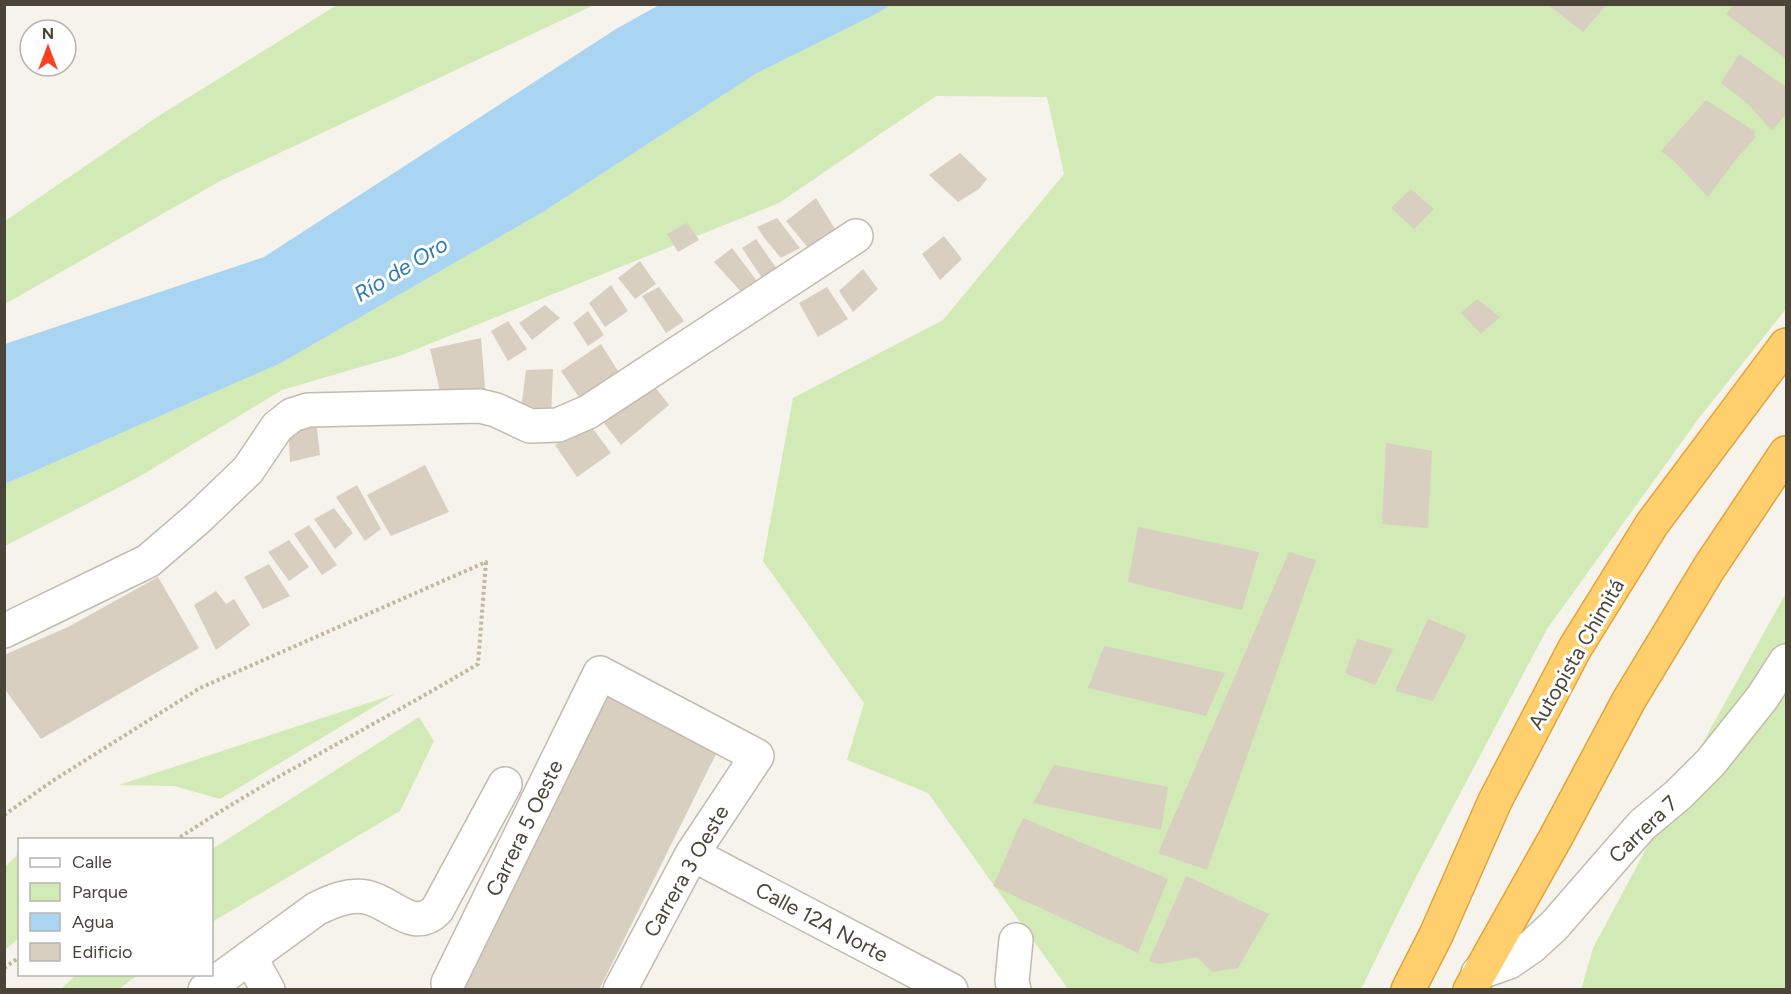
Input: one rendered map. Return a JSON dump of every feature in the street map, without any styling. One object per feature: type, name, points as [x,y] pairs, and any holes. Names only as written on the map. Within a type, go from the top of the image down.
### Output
[{"type":"highway","name":"Autopista Chimitá","points":[[1408,990],[1436,934],[1494,801],[1575,648],[1652,524],[1786,345]]},
{"type":"highway","points":[[1474,982],[1556,837],[1629,700],[1709,568],[1786,453]]},
{"type":"street","points":[[4,631],[148,561],[198,518],[248,470],[277,428],[292,415],[308,410],[480,406],[496,410],[530,426],[558,425],[588,412],[856,236]]},
{"type":"street","name":"Carrera 7","points":[[1474,982],[1531,947],[1554,926],[1642,825],[1678,795],[1711,762],[1762,698],[1786,661]]},
{"type":"street","name":"Carrera 5 Oeste","points":[[448,984],[600,673],[757,756]]},
{"type":"street","name":"Carrera 3 Oeste","points":[[631,985],[692,854],[757,756]]},
{"type":"street","points":[[205,990],[316,909],[333,900],[368,897],[417,920],[429,918],[437,910],[505,784]]},
{"type":"street","name":"Calle 12A Norte","points":[[692,854],[951,990]]},
{"type":"street","points":[[1007,987],[1016,940]]},
{"type":"street","points":[[250,957],[268,990]]},
{"type":"path","points":[[4,814],[200,688],[486,562],[478,664],[418,700],[224,807],[179,838]]},
{"type":"path","points":[[4,968],[18,958]]},
{"type":"green space","points":[[337,5],[594,5],[220,181],[5,304],[5,221],[157,117]]},
{"type":"green space","points":[[891,5],[1786,5],[1786,309],[1699,418],[1547,629],[1416,877],[1361,989],[1068,989],[928,793],[847,760],[864,703],[763,561],[793,398],[943,320],[1064,174],[1047,97],[936,96],[779,203],[402,355],[282,390],[137,478],[5,546],[5,484],[279,364],[543,212],[757,73]]},
{"type":"green space","points":[[1786,593],[1786,989],[1581,990],[1593,948]]},
{"type":"green space","points":[[395,694],[220,799],[174,786],[119,785]]},
{"type":"green space","points":[[419,717],[434,741],[400,811],[213,921],[213,848]]},
{"type":"green space","points":[[18,854],[18,939],[5,950],[5,867]]},
{"type":"green space","points":[[75,976],[137,976],[119,989],[61,989]]},
{"type":"water","name":"Río de Oro","points":[[659,5],[891,5],[757,73],[543,212],[279,364],[5,484],[5,344],[264,257],[616,29]]},
{"type":"building","points":[[1547,4],[1607,4],[1583,32]]},
{"type":"building","points":[[1734,4],[1786,4],[1786,59],[1726,14]]},
{"type":"building","points":[[1739,54],[1786,87],[1786,114],[1772,131],[1748,104],[1721,83]]},
{"type":"building","points":[[1706,100],[1756,132],[1754,135],[1756,137],[1708,197],[1674,161],[1661,151]]},
{"type":"building","points":[[960,153],[987,179],[979,189],[958,202],[929,175]]},
{"type":"building","points":[[1411,189],[1434,209],[1414,229],[1391,208]]},
{"type":"building","points":[[816,198],[838,234],[809,249],[786,221]]},
{"type":"building","points":[[777,218],[800,248],[781,258],[757,227]]},
{"type":"building","points":[[687,223],[699,240],[678,252],[667,234]]},
{"type":"building","points":[[944,236],[962,259],[940,280],[922,254]]},
{"type":"building","points":[[756,239],[777,269],[762,278],[742,248]]},
{"type":"building","points":[[732,248],[760,285],[744,295],[714,262]]},
{"type":"building","points":[[640,261],[656,284],[635,299],[618,278]]},
{"type":"building","points":[[863,269],[878,289],[853,312],[839,291]]},
{"type":"building","points":[[611,285],[628,311],[605,327],[589,303]]},
{"type":"building","points":[[659,287],[684,321],[666,333],[642,296]]},
{"type":"building","points":[[827,287],[848,319],[818,337],[799,303]]},
{"type":"building","points":[[1477,299],[1500,317],[1481,334],[1461,313]]},
{"type":"building","points":[[545,305],[560,318],[532,340],[519,323]]},
{"type":"building","points":[[588,311],[604,335],[588,346],[573,323]]},
{"type":"building","points":[[508,321],[527,349],[508,361],[491,331]]},
{"type":"building","points":[[481,338],[486,399],[442,400],[430,349]]},
{"type":"building","points":[[601,344],[623,379],[583,403],[561,371]]},
{"type":"building","points":[[553,369],[551,418],[520,417],[526,370]]},
{"type":"building","points":[[651,382],[669,405],[621,445],[600,418]]},
{"type":"building","points":[[316,421],[320,455],[290,462],[288,426]]},
{"type":"building","points":[[588,422],[611,453],[577,477],[555,445]]},
{"type":"building","points":[[1386,443],[1432,451],[1428,528],[1382,524]]},
{"type":"building","points":[[425,465],[449,512],[391,536],[367,495]]},
{"type":"building","points":[[357,485],[381,529],[365,541],[336,497]]},
{"type":"building","points":[[334,508],[353,533],[335,549],[314,519]]},
{"type":"building","points":[[309,525],[337,565],[322,575],[294,534]]},
{"type":"building","points":[[1138,527],[1259,552],[1242,610],[1128,582]]},
{"type":"building","points":[[289,540],[309,567],[289,581],[268,552]]},
{"type":"building","points":[[1289,552],[1316,560],[1207,870],[1158,853]]},
{"type":"building","points":[[269,564],[290,596],[263,609],[244,577]]},
{"type":"building","points":[[158,577],[199,648],[41,739],[4,688],[4,655],[68,627]]},
{"type":"building","points":[[216,591],[226,604],[234,599],[250,625],[216,650],[194,605]]},
{"type":"building","points":[[1428,619],[1467,635],[1433,701],[1395,691]]},
{"type":"building","points":[[1357,639],[1393,649],[1375,685],[1345,673]]},
{"type":"building","points":[[1104,646],[1225,673],[1206,716],[1088,688]]},
{"type":"building","points":[[603,693],[719,748],[599,990],[463,990],[458,986]]},
{"type":"building","points":[[1054,765],[1168,787],[1161,830],[1033,803]]},
{"type":"building","points":[[1023,818],[1168,879],[1138,953],[993,886]]},
{"type":"building","points":[[1186,876],[1269,914],[1238,968],[1212,972],[1197,957],[1160,964],[1149,961]]}]
